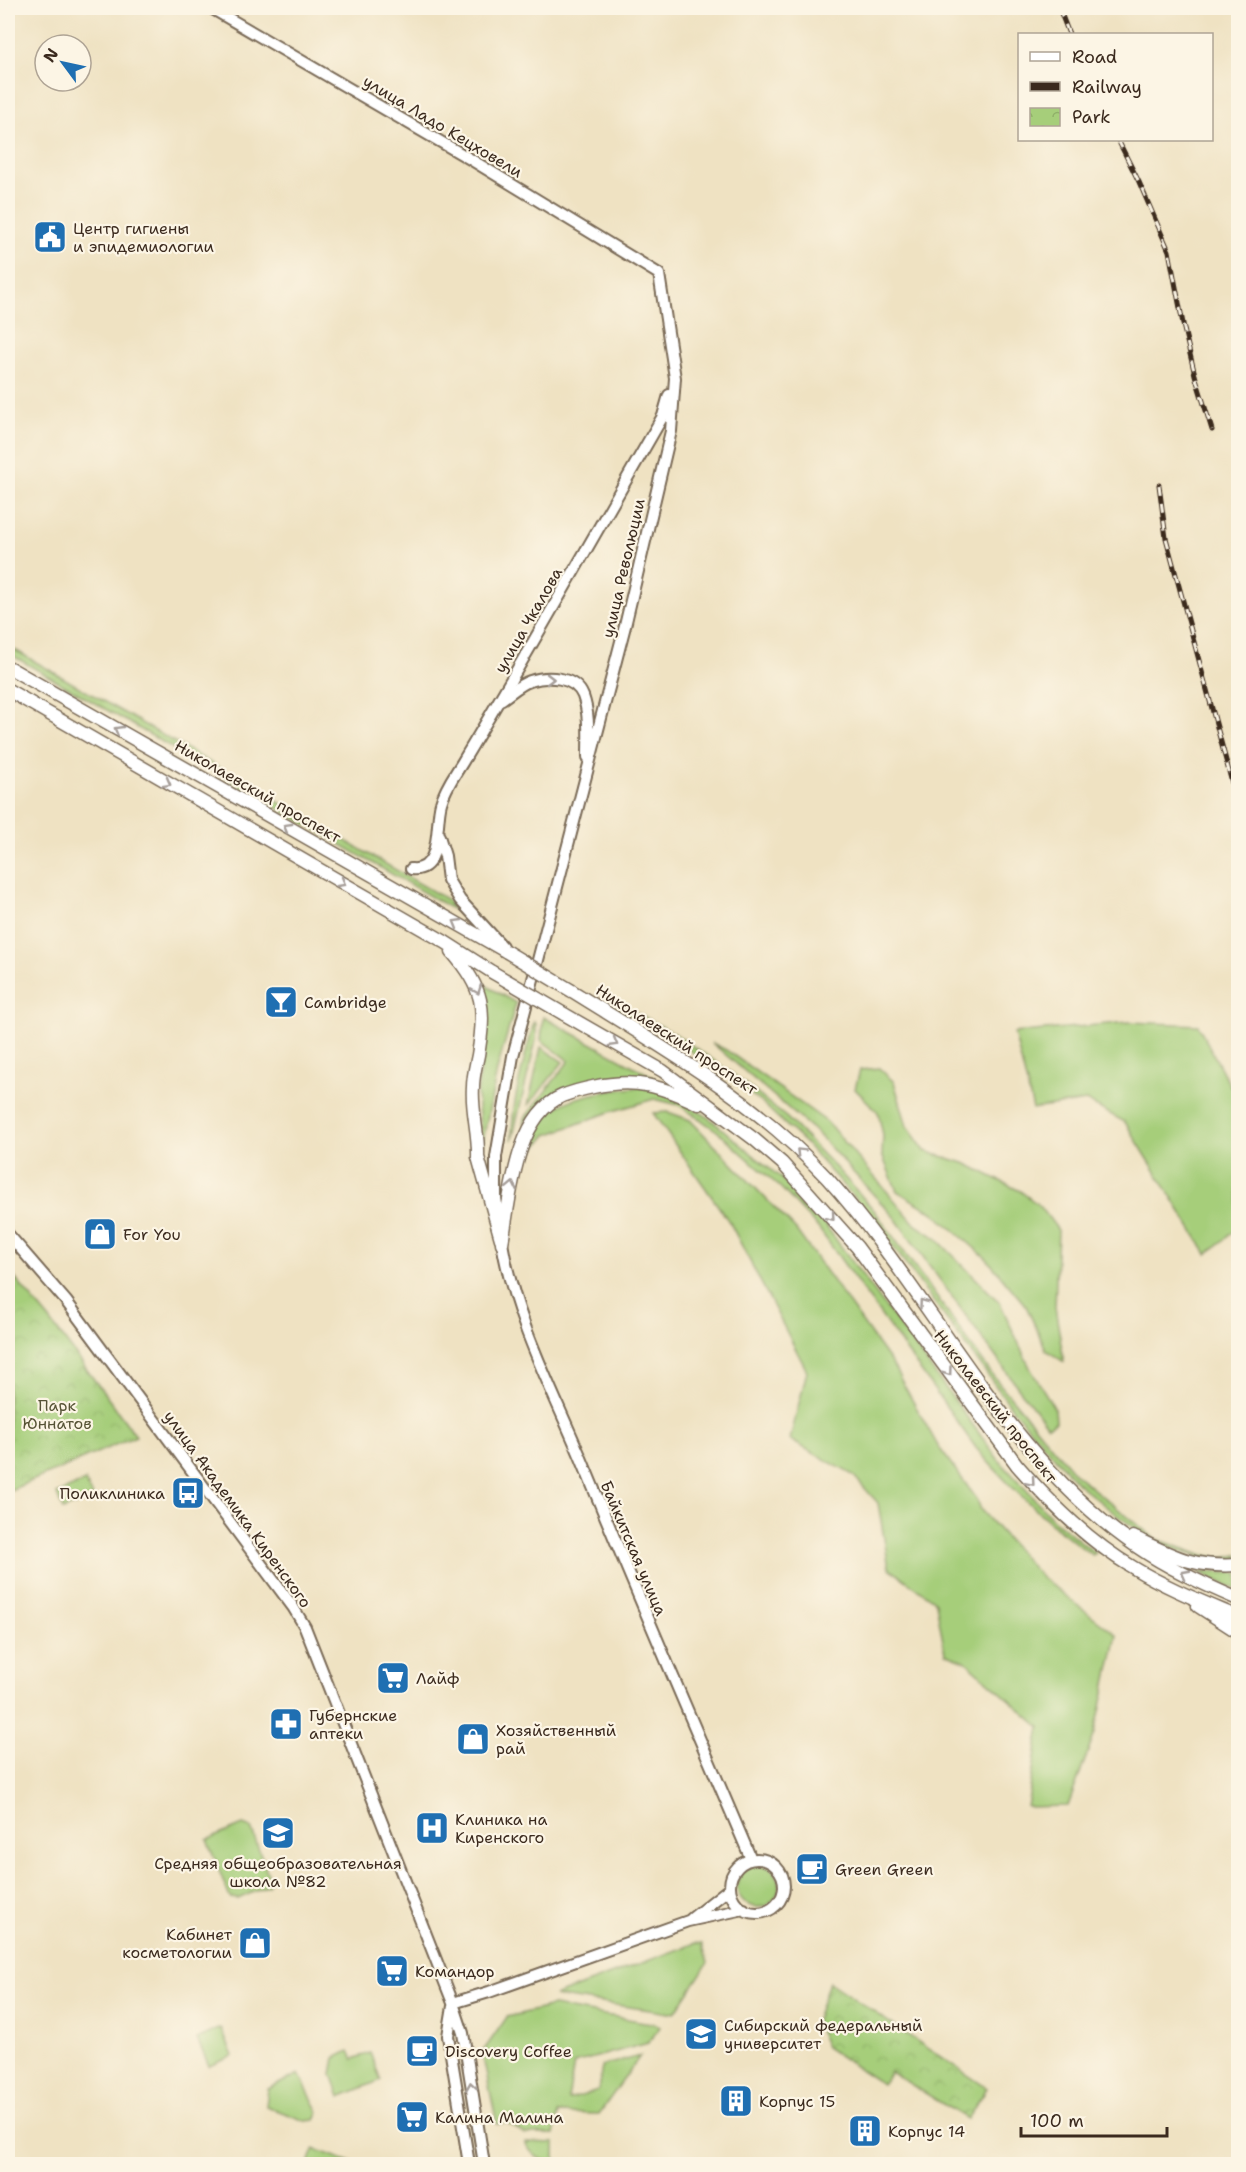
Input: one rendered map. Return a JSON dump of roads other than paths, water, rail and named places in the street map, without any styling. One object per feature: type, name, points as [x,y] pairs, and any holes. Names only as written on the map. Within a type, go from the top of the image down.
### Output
[{"type":"main road","name":"улица Ладо Кецховели","points":[[211,8],[470,159],[659,274]]},
{"type":"main road","name":"улица Революции","points":[[563,866],[671,431],[675,378],[659,274]]},
{"type":"main road","name":"улица Чкалова","points":[[411,869],[419,870],[426,867],[432,858],[438,832],[440,805],[449,784],[663,416],[675,378]]},
{"type":"main road","name":"Николаевский проспект","points":[[8,667],[507,952],[724,1086],[793,1144],[827,1179],[871,1233],[1032,1450],[1064,1484],[1108,1524],[1148,1554],[1208,1586],[1239,1599]]},
{"type":"main road","points":[[498,702],[528,681],[547,677],[570,682],[582,693],[586,708],[588,772]]},
{"type":"main road","name":"Николаевский проспект","points":[[8,690],[445,942],[492,972],[663,1071],[754,1139],[782,1163],[851,1240],[994,1437],[1044,1496],[1101,1546],[1133,1568],[1239,1617]]},
{"type":"main road","points":[[438,832],[445,856],[448,879],[460,900],[507,952]]},
{"type":"main road","name":"Байкитская улица","points":[[563,866],[524,1008],[501,1119],[496,1156],[496,1198],[502,1243],[513,1288],[530,1336],[636,1592],[751,1859]]},
{"type":"main road","points":[[445,942],[464,966],[481,999],[483,1012],[481,1039],[472,1088],[478,1157],[502,1243]]},
{"type":"main road","points":[[502,1243],[521,1147],[535,1121],[561,1096],[622,1083],[654,1085],[721,1115]]},
{"type":"main road","name":"улица Академика Киренского","points":[[8,1234],[66,1301],[293,1607],[305,1627],[453,2003],[463,2033],[484,2164]]},
{"type":"main road","points":[[1108,1524],[1181,1559],[1217,1567],[1239,1565]]},
{"type":"main road","points":[[1172,1588],[1239,1632]]},
{"type":"main road","points":[[761,1858],[774,1864],[783,1876],[782,1898],[770,1910],[756,1913],[744,1909],[734,1900],[730,1888],[734,1872],[739,1865],[751,1859],[761,1858]]},
{"type":"main road","points":[[688,1921],[730,1888]]},
{"type":"main road","points":[[469,2164],[448,2036],[453,2003],[688,1921],[744,1909]]},
{"type":"railway","points":[[1059,8],[1069,33]]},
{"type":"railway","points":[[1118,141],[1169,251],[1195,375],[1212,430]]},
{"type":"railway","points":[[1159,485],[1166,538],[1238,805]]},
{"type":"railway","points":[[1235,797],[1238,818]]},
{"type":"place","name":"Центр гигиены и эпидемиологии","points":[[50,237]]},
{"type":"place","name":"Cambridge","points":[[281,1002]]},
{"type":"place","name":"For You","points":[[100,1234]]},
{"type":"place","name":"Поликлиника","points":[[188,1493]]},
{"type":"place","name":"Лайф","points":[[393,1678]]},
{"type":"place","name":"Губернские аптеки","points":[[286,1724]]},
{"type":"place","name":"Хозяйственный рай","points":[[473,1739]]},
{"type":"place","name":"Клиника на Киренского","points":[[432,1828]]},
{"type":"place","name":"Средняя общеобразовательная школа №82","points":[[278,1833]]},
{"type":"place","name":"Green Green","points":[[812,1869]]},
{"type":"place","name":"Кабинет косметологии","points":[[255,1943]]},
{"type":"place","name":"Командор","points":[[392,1971]]},
{"type":"place","name":"Сибирский федеральный университет","points":[[701,2034]]},
{"type":"place","name":"Discovery Coffee","points":[[422,2051]]},
{"type":"place","name":"Корпус 15","points":[[736,2101]]},
{"type":"place","name":"Калина Малина","points":[[412,2117]]},
{"type":"place","name":"Корпус 14","points":[[865,2131]]},
{"type":"park label","name":"Парк Юннатов","points":[[57,1414]]}]
